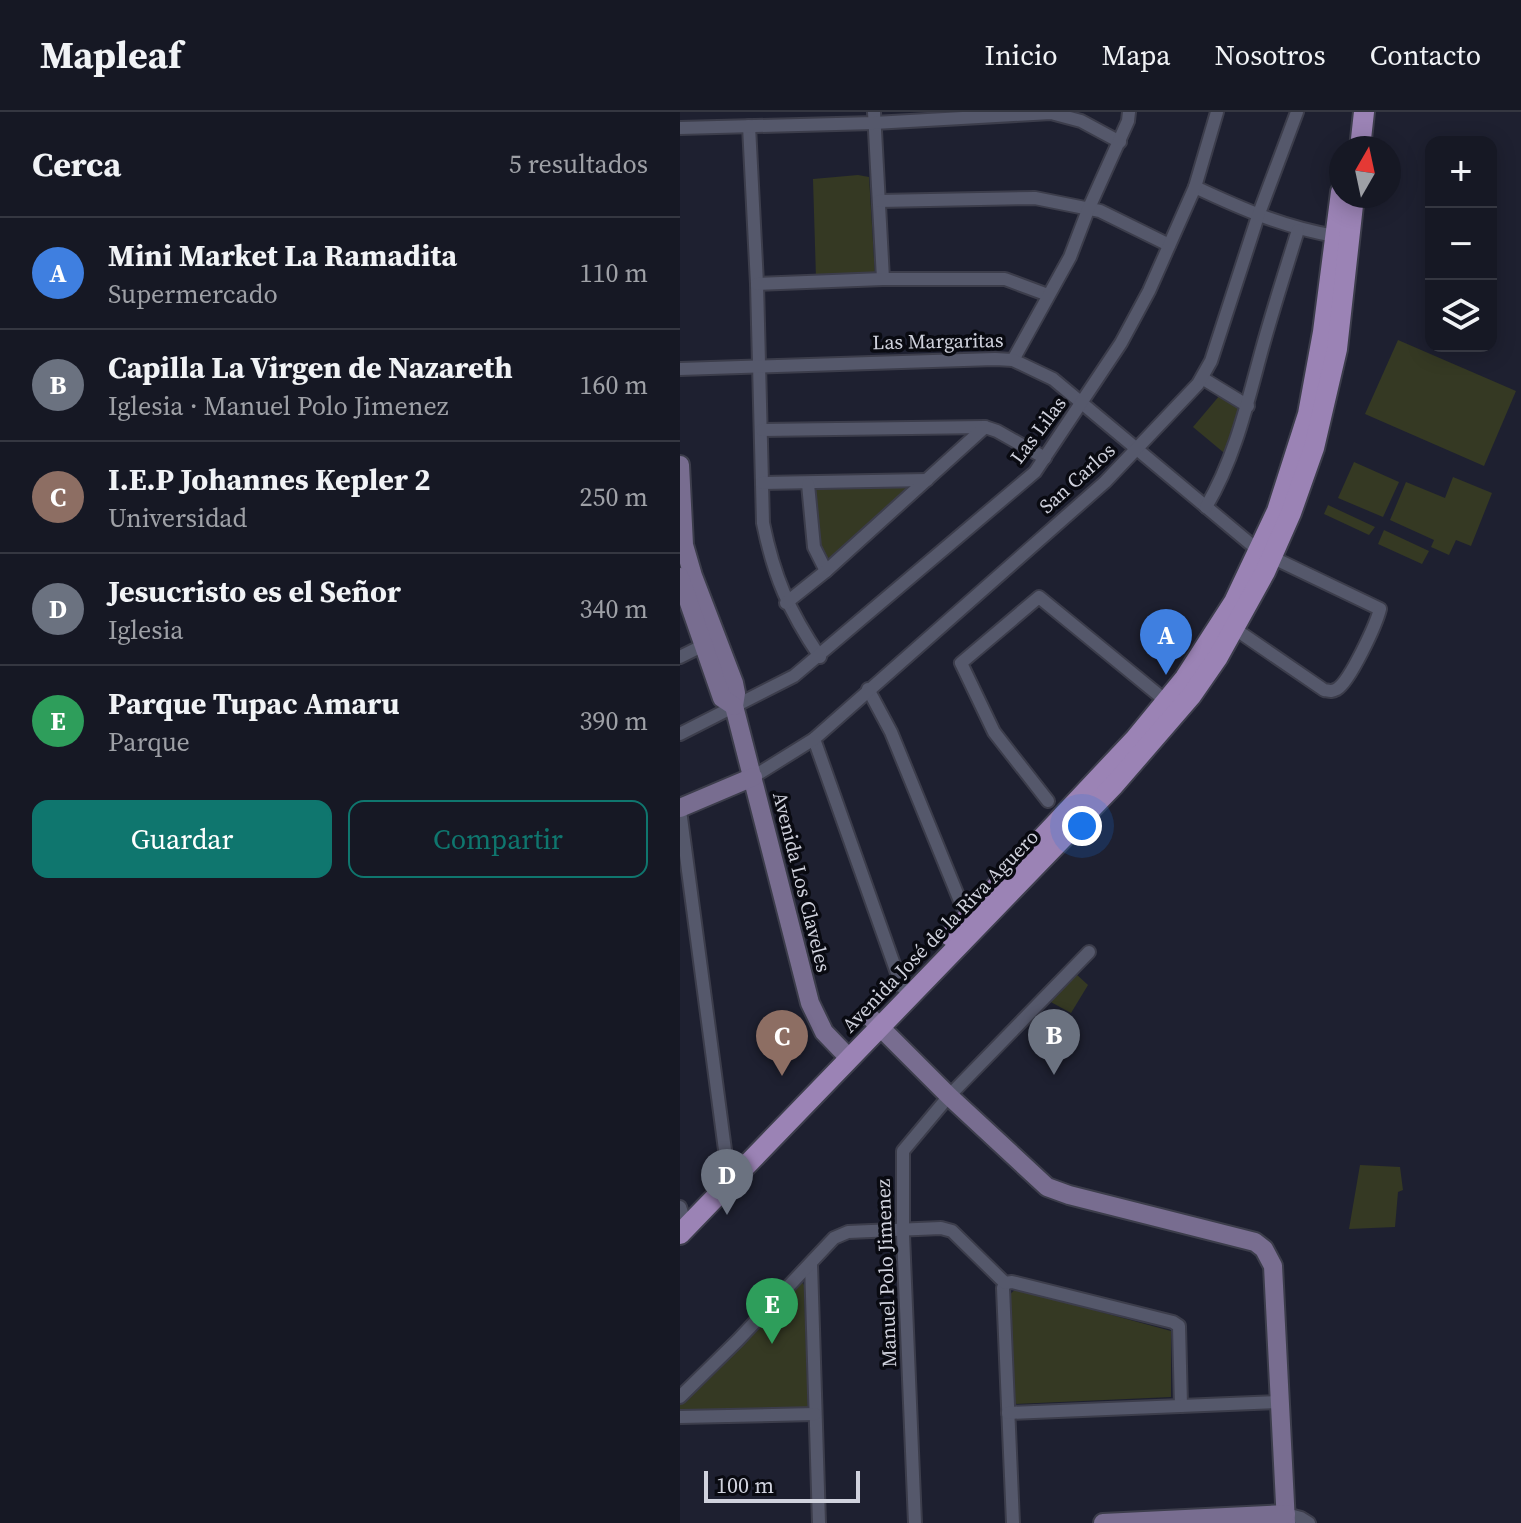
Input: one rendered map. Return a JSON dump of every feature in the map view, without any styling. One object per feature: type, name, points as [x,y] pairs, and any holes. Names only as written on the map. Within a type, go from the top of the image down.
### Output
[{"type":"main road","points":[[1347,136],[1350,112]]},
{"type":"main road","points":[[1361,136],[1364,112]]},
{"type":"main road","name":"Avenida José de la Riva Aguero","points":[[1319,399],[1323,332],[1339,208]]},
{"type":"main road","name":"Avenida José de la Riva Aguero","points":[[879,1018],[902,987],[935,961],[967,918],[1135,739],[1187,675],[1265,554],[1303,483],[1319,399],[1342,314],[1353,208]]},
{"type":"main road","name":"Avenida José de la Riva Aguero","points":[[681,1211],[935,961],[1029,875],[1142,754],[1191,696],[1235,629],[1265,554]]},
{"type":"main road","name":"Avenida José de la Riva Aguero","points":[[680,1234],[844,1053]]},
{"type":"street","points":[[1013,360],[1070,257],[1120,142],[1129,112]]},
{"type":"street","name":"Las Lilas","points":[[680,734],[794,676],[820,657],[1035,472],[1121,343],[1149,291],[1195,187],[1217,112]]},
{"type":"street","name":"San Carlos","points":[[753,777],[801,750],[1105,482],[1202,378],[1211,361],[1258,216],[1297,112]]},
{"type":"street","points":[[680,128],[874,117],[1051,113],[1081,121],[1120,142]]},
{"type":"street","points":[[874,117],[883,279]]},
{"type":"street","points":[[749,126],[760,365],[763,523],[786,603],[820,657]]},
{"type":"street","points":[[1195,187],[1258,216],[1298,230],[1335,236]]},
{"type":"street","points":[[879,201],[1035,198],[1100,211],[1169,245]]},
{"type":"street","points":[[1206,507],[1224,477],[1248,406],[1298,230]]},
{"type":"street","points":[[757,284],[883,279],[1005,279],[1048,295]]},
{"type":"street","name":"Las Margaritas","points":[[680,369],[1013,360],[1039,370],[1265,554],[1380,609],[1348,677],[1339,688],[1331,691],[1324,690],[1235,629]]},
{"type":"street","points":[[1202,378],[1248,406]]},
{"type":"street","points":[[762,430],[985,427],[1045,458]]},
{"type":"street","points":[[786,603],[826,571],[985,427]]},
{"type":"street","name":"Avenida Los Claveles","points":[[680,465],[684,545],[734,683],[734,706],[810,1003],[824,1032],[844,1053]]},
{"type":"street","points":[[762,483],[927,480]]},
{"type":"street","points":[[808,484],[814,547],[826,571]]},
{"type":"street","name":"Avenida Los Claveles","points":[[680,577],[722,698],[734,706]]},
{"type":"street","points":[[1048,801],[994,732],[961,663],[994,634],[1039,597],[1166,701]]},
{"type":"street","points":[[680,657],[704,645]]},
{"type":"street","points":[[868,689],[891,732],[967,918]]},
{"type":"street","points":[[814,739],[902,987]]},
{"type":"street","points":[[727,1165],[680,809],[753,777]]},
{"type":"street","name":"Manuel Polo Jimenez","points":[[915,1523],[902,1228],[903,1151],[953,1092],[1089,952]]},
{"type":"street","points":[[879,1018],[1016,1150],[1047,1187],[1255,1242],[1264,1249],[1273,1266],[1286,1519]]},
{"type":"street","points":[[680,1397],[841,1233],[902,1228],[952,1231],[1005,1283]]},
{"type":"street","points":[[811,1264],[819,1523]]},
{"type":"street","points":[[1005,1283],[1096,1301],[1179,1326],[1181,1406]]},
{"type":"street","points":[[1005,1283],[1013,1523]]},
{"type":"street","points":[[1008,1413],[1280,1402]]},
{"type":"street","points":[[680,1417],[815,1414]]},
{"type":"street","points":[[1103,1523],[1301,1518],[1309,1523]]},
{"type":"green space","points":[[869,177],[875,275],[816,278],[813,179]]},
{"type":"green space","points":[[1398,340],[1516,391],[1484,466],[1365,414]]},
{"type":"green space","points":[[1220,395],[1241,409],[1229,457],[1193,427]]},
{"type":"green space","points":[[1354,462],[1399,482],[1383,517],[1338,498]]},
{"type":"green space","points":[[1453,477],[1492,493],[1471,546],[1456,540],[1449,555],[1431,547],[1434,540],[1390,520],[1406,482],[1445,498]]},
{"type":"green space","points":[[911,483],[912,487],[827,561],[819,541],[815,485]]},
{"type":"green space","points":[[1328,505],[1375,527],[1369,535],[1324,514]]},
{"type":"green space","points":[[1384,530],[1429,551],[1422,564],[1378,544]]},
{"type":"green space","points":[[1076,974],[1088,985],[1071,1013],[1049,1001]]},
{"type":"green space","points":[[1360,1165],[1400,1167],[1403,1190],[1398,1192],[1395,1227],[1349,1229]]},
{"type":"green space","points":[[801,1281],[804,1285],[808,1409],[680,1413],[680,1403]]},
{"type":"green space","points":[[1016,1289],[1171,1331],[1171,1397],[1014,1404],[1010,1294]]},
{"type":"place","name":"Mini Market La Ramadita","points":[[1166,675]]},
{"type":"place","name":"Capilla La Virgen de Nazareth","points":[[1054,1075]]},
{"type":"place","name":"I.E.P Johannes Kepler 2","points":[[782,1076]]},
{"type":"place","name":"Jesucristo es el Señor","points":[[727,1215]]},
{"type":"place","name":"Parque Tupac Amaru","points":[[772,1344]]}]
